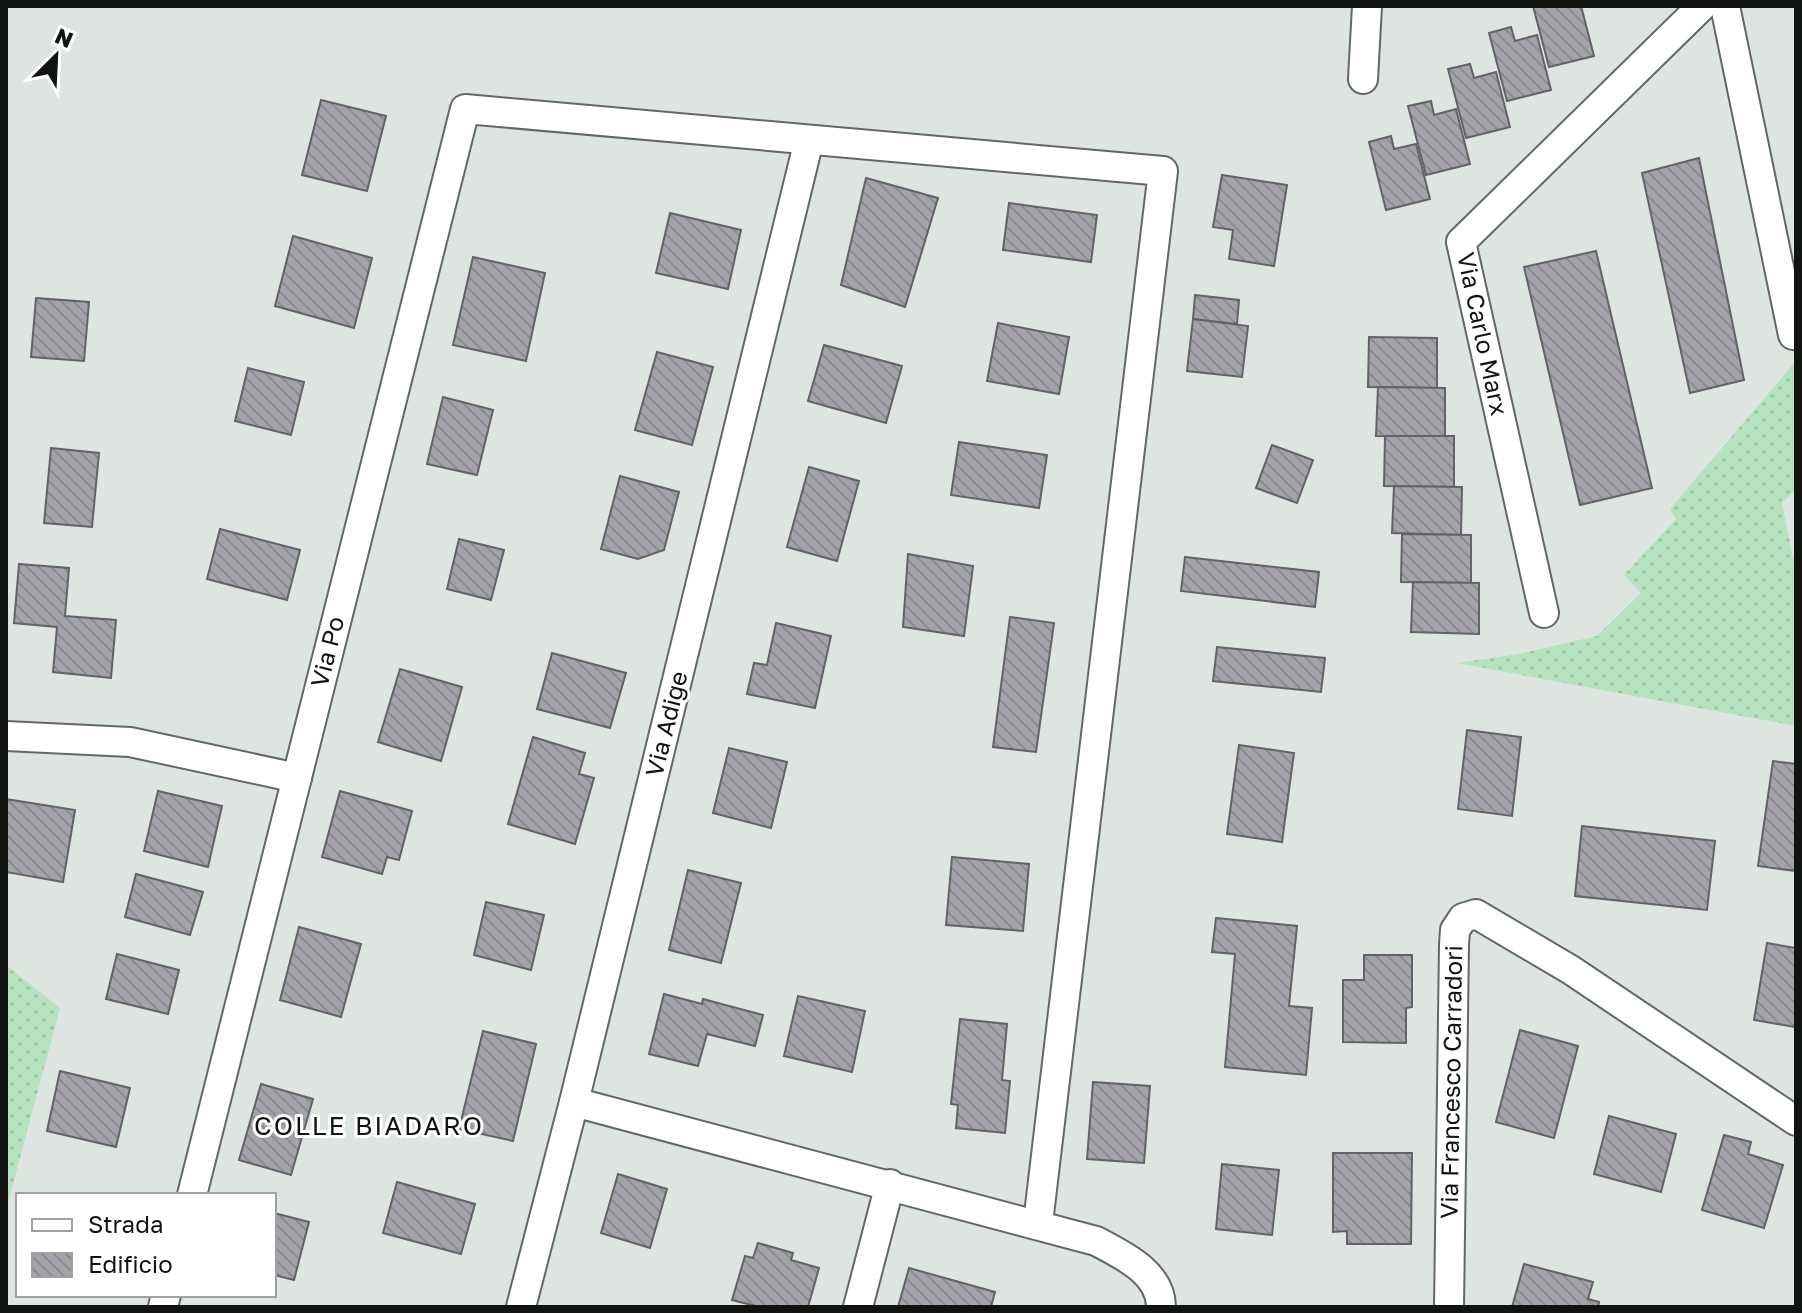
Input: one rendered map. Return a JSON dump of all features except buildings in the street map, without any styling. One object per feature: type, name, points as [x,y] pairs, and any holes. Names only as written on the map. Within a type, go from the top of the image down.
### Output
[{"type":"street","points":[[1363,79],[1367,6]]},
{"type":"street","name":"Via Carlo Marx","points":[[1544,613],[1461,242],[1702,6]]},
{"type":"street","points":[[1725,6],[1793,335]]},
{"type":"street","name":"Via Po","points":[[193,1193],[465,109],[809,140]]},
{"type":"street","points":[[809,140],[1163,171],[1038,1223]]},
{"type":"street","name":"Via Adige","points":[[521,1307],[809,140]]},
{"type":"street","points":[[6,736],[130,742],[297,778]]},
{"type":"street","name":"Via Francesco Carradori","points":[[1449,1307],[1454,945],[1455,930],[1463,918],[1476,914],[1571,970],[1796,1121]]},
{"type":"street","points":[[574,1102],[1038,1223],[1096,1241],[1138,1265],[1158,1288],[1161,1307]]},
{"type":"street","points":[[858,1307],[890,1184]]},
{"type":"green space","points":[[1796,361],[1796,490],[1782,503],[1796,574],[1796,726],[1457,663],[1519,654],[1597,636],[1641,593],[1624,575],[1676,519],[1670,509]]},
{"type":"green space","points":[[6,965],[60,1008],[6,1210]]},
{"type":"district","name":"COLLE BIADARO","points":[[369,1126]]}]
